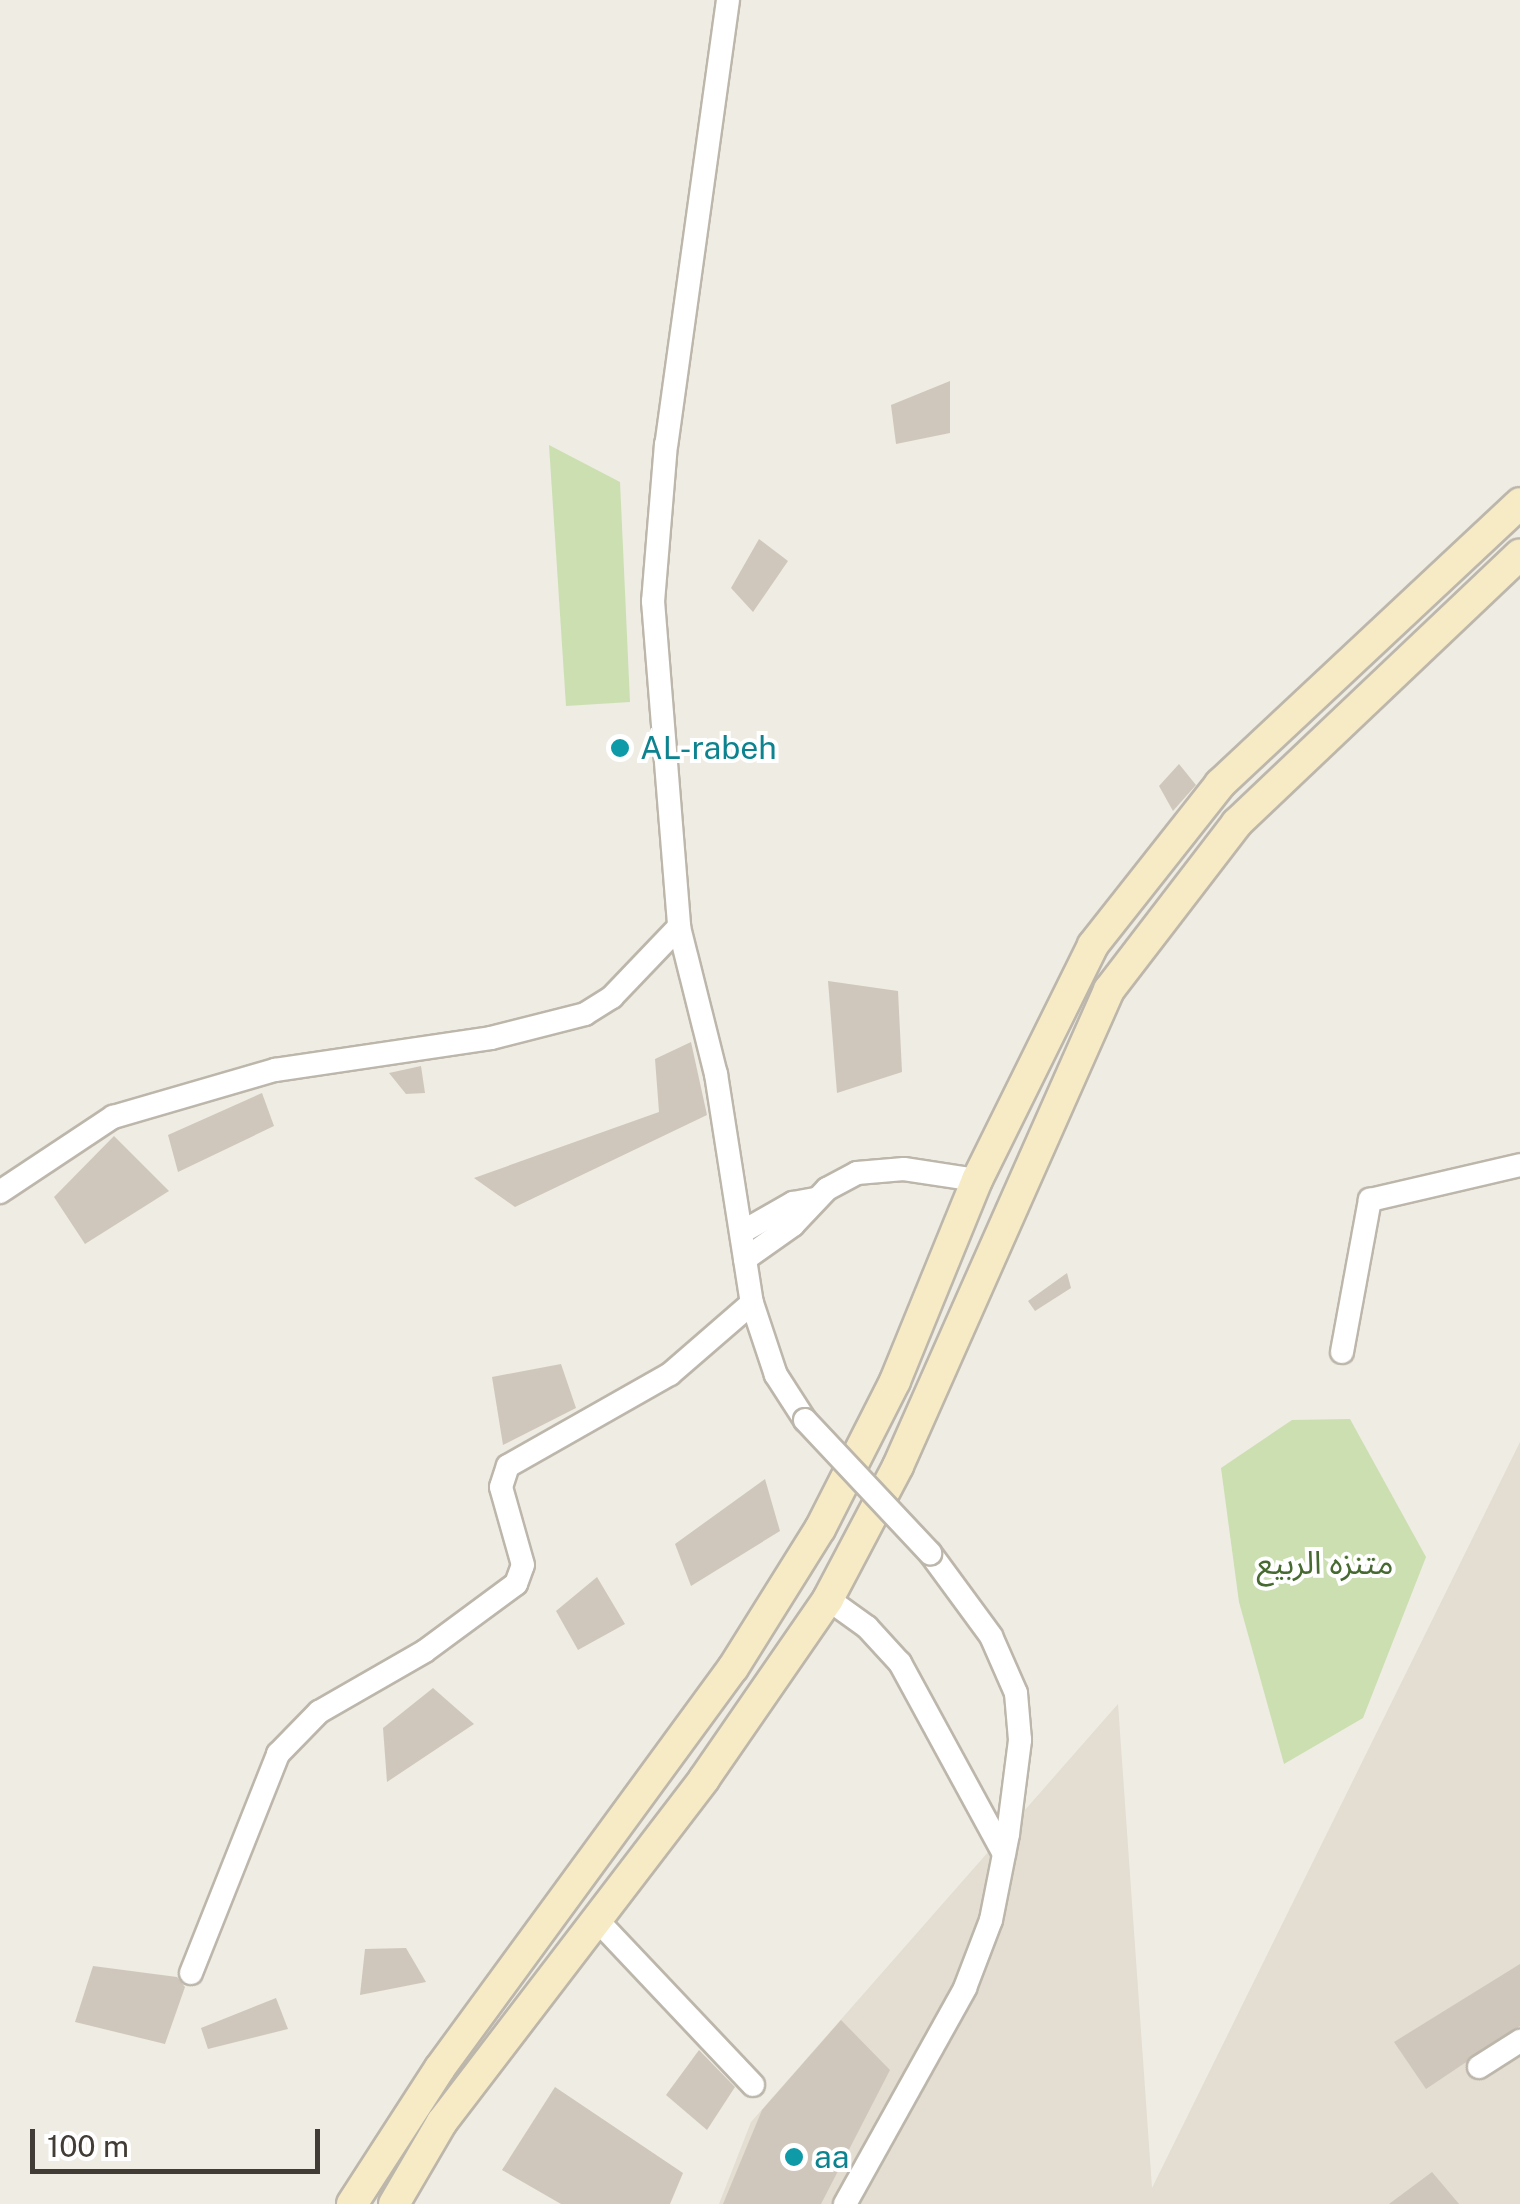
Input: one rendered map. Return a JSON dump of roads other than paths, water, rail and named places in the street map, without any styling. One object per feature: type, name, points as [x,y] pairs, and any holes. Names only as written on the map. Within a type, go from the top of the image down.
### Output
[{"type":"main road","points":[[352,2204],[440,2068],[774,1607],[896,1381],[977,1180],[1093,945],[1170,843],[1263,742],[1520,503]]},
{"type":"main road","points":[[394,2204],[442,2122],[597,1920],[828,1599],[898,1466],[1108,990],[1225,836],[1520,554]]},
{"type":"main road","points":[[1263,742],[1295,771]]},
{"type":"street","points":[[728,0],[654,566],[679,927],[716,1074],[752,1302],[776,1375],[805,1420],[930,1553],[991,1636],[1016,1693],[1020,1740],[1005,1857],[965,1988],[845,2204]]},
{"type":"street","points":[[0,1192],[113,1117],[274,1070],[491,1038],[585,1014],[612,997],[679,927]]},
{"type":"street","points":[[1342,1352],[1370,1200],[1520,1165]]},
{"type":"street","points":[[746,1259],[793,1225],[815,1200],[842,1180],[874,1170],[977,1180]]},
{"type":"street","points":[[742,1232],[793,1203],[815,1200]]},
{"type":"street","points":[[190,1972],[278,1754],[319,1712],[425,1650],[516,1584],[523,1565],[501,1487],[508,1466],[670,1374],[752,1302]]},
{"type":"street","points":[[828,1599],[867,1627],[900,1663],[1005,1857]]},
{"type":"street","points":[[597,1920],[754,2086]]},
{"type":"street","points":[[1479,2067],[1520,2041]]},
{"type":"place","name":"AL-rabeh","points":[[620,748]]},
{"type":"place","name":"aa","points":[[794,2157]]},
{"type":"park label","name":"متنزه الربيع","points":[[1325,1563]]}]
